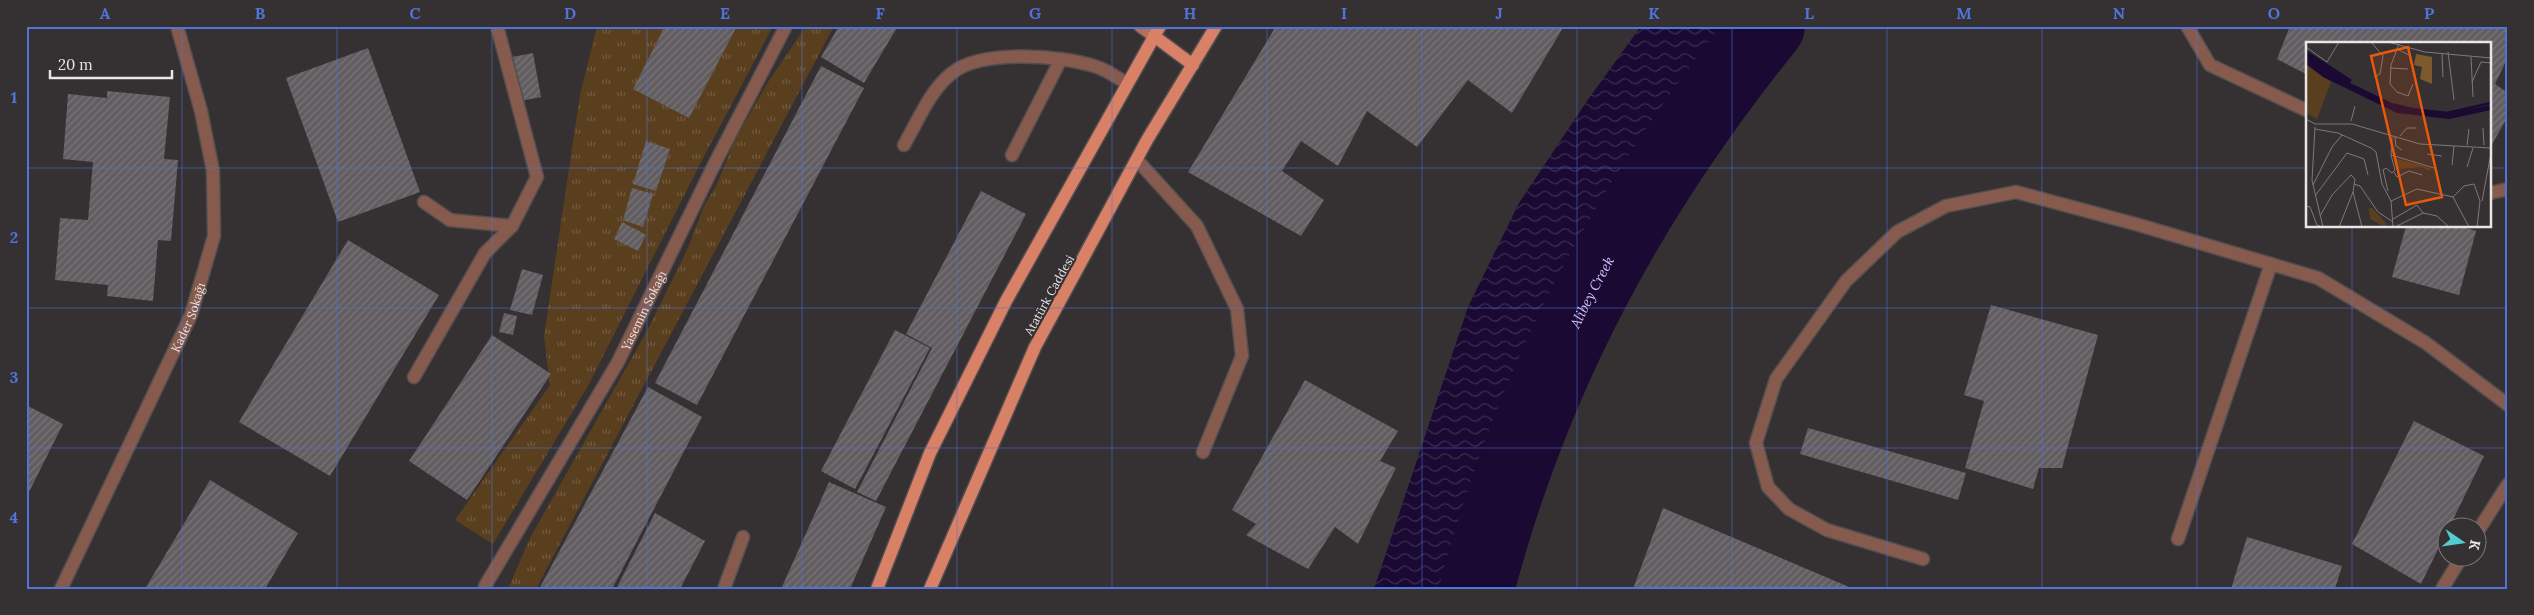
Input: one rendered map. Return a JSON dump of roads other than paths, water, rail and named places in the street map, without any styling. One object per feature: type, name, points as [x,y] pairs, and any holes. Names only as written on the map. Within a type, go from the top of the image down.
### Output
[{"type":"main road","name":"Atatürk Caddesi","points":[[930,589],[1036,347],[1137,160],[1216,26]]},
{"type":"main road","points":[[877,589],[934,444],[1006,302],[1157,31],[1193,65]]},
{"type":"street","name":"Kader Sokağı","points":[[61,589],[191,315],[214,236],[213,170],[201,111],[177,26]]},
{"type":"street","points":[[414,377],[485,253],[512,226],[537,177],[497,26]]},
{"type":"street","name":"Yasemin Sokağı","points":[[485,586],[618,362],[715,163],[786,26]]},
{"type":"street","points":[[1140,26],[1157,31]]},
{"type":"street","points":[[2187,26],[2210,65],[2306,110]]},
{"type":"street","points":[[904,145],[937,89],[953,72],[983,60],[1016,56],[1061,59],[1099,67],[1127,83]]},
{"type":"street","points":[[1012,155],[1061,59]]},
{"type":"street","points":[[1137,160],[1197,226],[1237,310],[1242,356],[1203,452]]},
{"type":"street","points":[[2492,193],[2508,189]]},
{"type":"street","points":[[1923,559],[1827,530],[1789,509],[1768,487],[1756,443],[1776,379],[1846,281],[1897,232],[1946,206],[2016,192],[2318,278],[2426,343],[2508,405]]},
{"type":"street","points":[[424,202],[450,220],[512,226]]},
{"type":"street","points":[[2178,539],[2271,264]]},
{"type":"street","points":[[2486,518],[2508,484]]},
{"type":"street","points":[[724,589],[743,537]]},
{"type":"street","points":[[2442,589],[2455,568]]},
{"type":"water","points":[[1641,26],[1760,26],[1649,157],[1572,287],[1457,589],[1374,589],[1468,307],[1519,203],[1587,101]]},
{"type":"waterway","name":"Alibey Creek","points":[[1477,589],[1500,511],[1527,435],[1557,362],[1592,292],[1630,223],[1672,156],[1718,91],[1768,26]]}]
